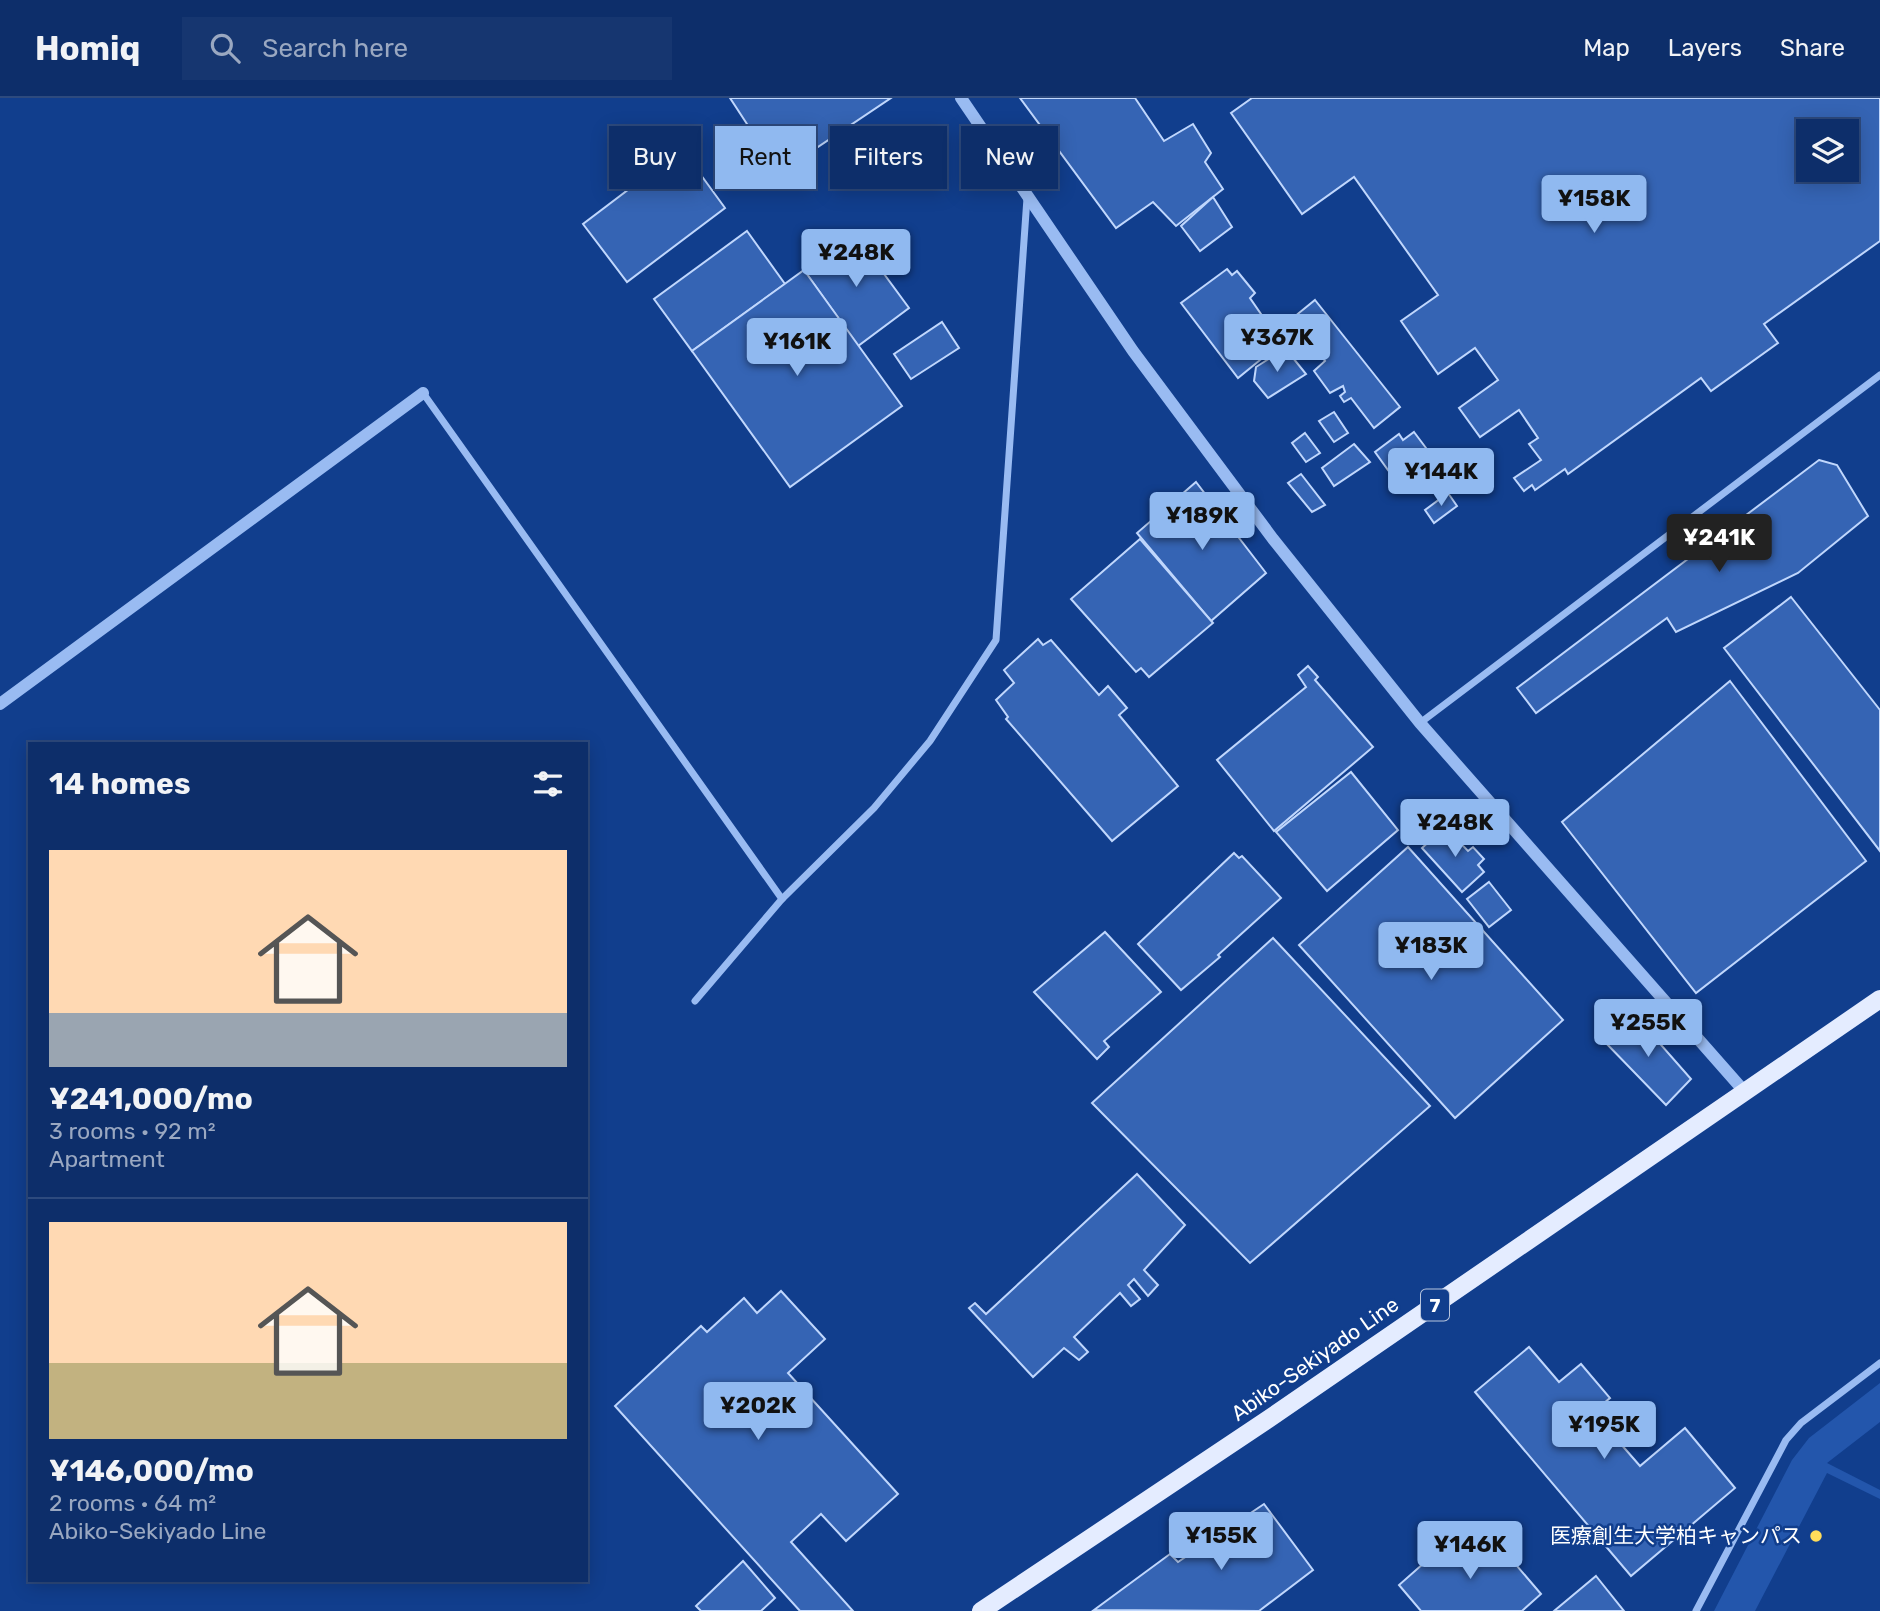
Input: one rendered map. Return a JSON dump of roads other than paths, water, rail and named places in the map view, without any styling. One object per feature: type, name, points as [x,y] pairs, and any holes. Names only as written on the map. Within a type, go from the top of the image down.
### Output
[{"type":"main road","name":"Abiko-Sekiyado Line","points":[[981,1611],[1267,1420],[1880,999]]},
{"type":"street","points":[[961,98],[1132,351],[1273,539],[1420,723],[1744,1091]]},
{"type":"street","points":[[695,1001],[782,899],[874,808],[930,741],[996,640],[1027,193]]},
{"type":"street","points":[[1420,723],[1880,375]]},
{"type":"street","points":[[0,704],[423,393],[782,899]]},
{"type":"street","points":[[1696,1611],[1786,1440],[1801,1423],[1880,1363]]},
{"type":"place","name":"医療創生大学柏キャンパス","points":[[1816,1536]]}]
